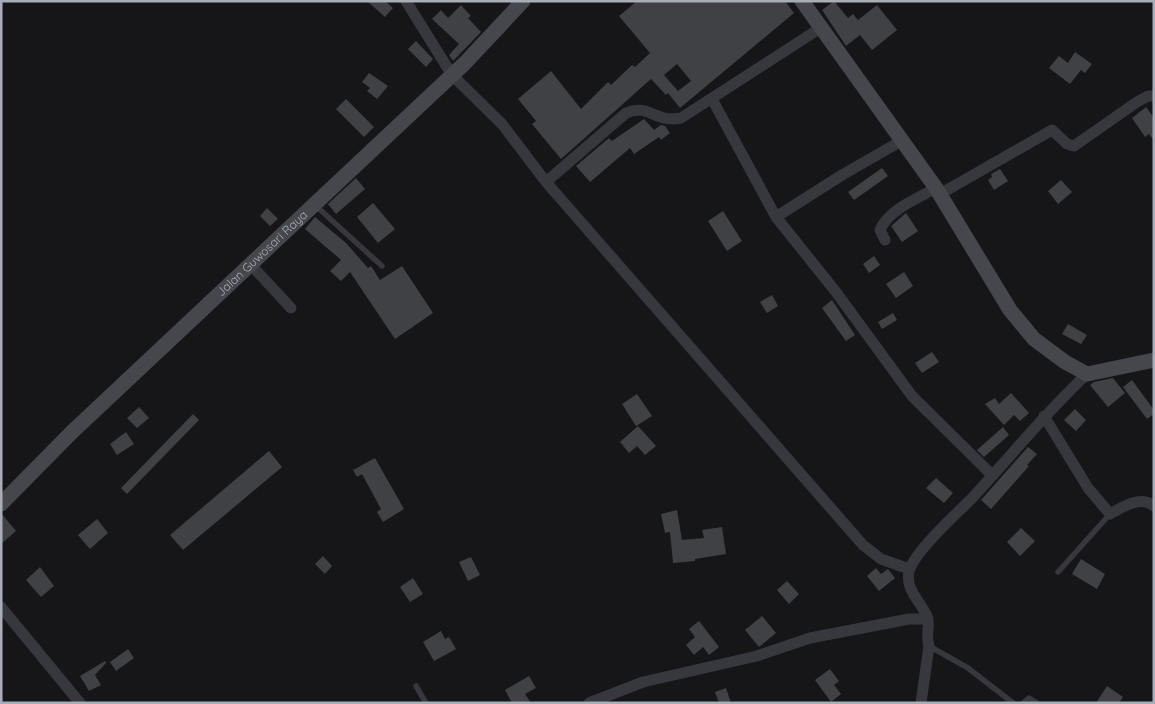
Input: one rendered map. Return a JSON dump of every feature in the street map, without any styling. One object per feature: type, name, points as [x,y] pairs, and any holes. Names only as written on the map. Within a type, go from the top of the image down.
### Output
[{"type":"street","points":[[406,1],[452,75],[506,130],[546,182],[863,545],[881,559],[909,569]]},
{"type":"street","name":"Jalan Guwosari Raya","points":[[1,504],[72,432],[251,266],[314,204],[452,75],[523,1]]},
{"type":"street","points":[[802,1],[938,191],[1018,322],[1048,350],[1087,374]]},
{"type":"street","points":[[546,182],[626,112],[641,109],[665,120],[681,118],[822,27]]},
{"type":"street","points":[[885,240],[880,230],[883,223],[909,203],[938,191],[1052,130],[1067,144],[1074,146],[1137,102],[1148,96],[1154,96]]},
{"type":"street","points":[[712,99],[776,217],[836,292],[912,396],[992,475]]},
{"type":"street","points":[[776,217],[842,175],[903,140]]},
{"type":"street","points":[[251,266],[291,308]]},
{"type":"street","points":[[921,703],[929,646],[927,640],[928,618],[908,581],[909,569],[935,535],[992,475],[1044,416],[1087,374],[1154,360]]},
{"type":"street","points":[[1044,416],[1088,488],[1110,514],[1137,501],[1151,503],[1154,506]]},
{"type":"street","points":[[1,607],[80,703]]},
{"type":"street","points":[[589,703],[643,682],[757,656],[810,638],[928,618]]},
{"type":"lane","points":[[314,204],[382,266]]},
{"type":"lane","points":[[1058,572],[1110,514]]},
{"type":"lane","points":[[929,646],[968,668],[1013,703]]},
{"type":"lane","points":[[416,686],[426,703]]},
{"type":"lane","points":[[1023,703],[1029,698],[1037,703]]},
{"type":"building","points":[[367,1],[385,1],[393,8],[385,17]]},
{"type":"building","points":[[637,1],[785,1],[794,13],[680,108],[668,93],[666,95],[651,79],[561,159],[532,124],[536,121],[518,99],[551,71],[581,109],[608,82],[611,85],[632,65],[635,67],[650,53],[619,16]],"holes":[[[677,64],[691,81],[678,91],[664,75]]]},
{"type":"building","points":[[834,1],[848,18],[853,14],[858,20],[877,5],[897,30],[872,50],[860,35],[846,46],[822,10]]},
{"type":"building","points":[[461,5],[471,16],[468,18],[481,32],[453,61],[449,55],[459,44],[432,19],[441,10],[448,18]]},
{"type":"building","points":[[416,41],[433,59],[426,67],[408,49]]},
{"type":"building","points":[[1075,52],[1092,64],[1085,73],[1081,70],[1070,84],[1049,68],[1059,56],[1068,63]]},
{"type":"building","points":[[369,73],[388,86],[377,99],[367,91],[370,88],[362,82]]},
{"type":"building","points":[[346,99],[374,127],[364,137],[336,109]]},
{"type":"building","points":[[1146,107],[1154,118],[1154,141],[1149,134],[1145,137],[1132,118]]},
{"type":"building","points":[[644,119],[654,130],[661,125],[665,126],[670,133],[661,140],[659,137],[634,154],[630,148],[590,182],[576,166],[609,138],[612,141]]},
{"type":"building","points":[[882,168],[888,176],[854,200],[848,192]]},
{"type":"building","points":[[1000,169],[1008,181],[994,190],[988,180],[992,177],[991,174]]},
{"type":"building","points":[[356,178],[365,189],[336,214],[328,204]]},
{"type":"building","points":[[1061,180],[1072,192],[1058,204],[1048,191]]},
{"type":"building","points":[[373,203],[395,229],[378,243],[357,217]]},
{"type":"building","points":[[267,208],[278,219],[270,226],[260,216]]},
{"type":"building","points":[[723,211],[742,241],[727,251],[708,221]]},
{"type":"building","points":[[906,213],[918,231],[902,242],[891,226]]},
{"type":"building","points":[[315,217],[346,243],[368,268],[371,266],[380,280],[402,266],[433,313],[395,339],[350,272],[341,281],[330,271],[341,260],[305,229]]},
{"type":"building","points":[[874,256],[880,265],[869,273],[863,264]]},
{"type":"building","points":[[904,272],[913,286],[896,298],[886,284]]},
{"type":"building","points":[[772,295],[778,306],[767,313],[760,302]]},
{"type":"building","points":[[832,300],[855,335],[846,341],[822,308]]},
{"type":"building","points":[[893,313],[897,320],[882,329],[878,322]]},
{"type":"building","points":[[1068,324],[1087,335],[1081,344],[1062,334]]},
{"type":"building","points":[[932,352],[939,362],[922,373],[915,363]]},
{"type":"building","points":[[1113,378],[1125,393],[1108,407],[1090,385],[1094,382]]},
{"type":"building","points":[[1132,380],[1154,410],[1154,414],[1147,419],[1123,387]]},
{"type":"building","points":[[1011,393],[1029,413],[1020,421],[1014,415],[1004,425],[985,404],[995,398],[999,404]]},
{"type":"building","points":[[637,394],[652,416],[636,426],[622,404]]},
{"type":"building","points":[[139,407],[149,418],[137,428],[127,418]]},
{"type":"building","points":[[1075,409],[1086,420],[1076,431],[1064,420]]},
{"type":"building","points":[[193,414],[199,420],[127,494],[121,488]]},
{"type":"building","points":[[638,426],[656,446],[645,455],[637,446],[629,453],[620,442]]},
{"type":"building","points":[[1003,427],[1009,435],[984,457],[977,450]]},
{"type":"building","points":[[126,432],[134,444],[117,455],[110,444]]},
{"type":"building","points":[[1028,447],[1037,454],[1027,465],[1029,466],[991,509],[981,500]]},
{"type":"building","points":[[269,451],[282,467],[183,550],[170,535]]},
{"type":"building","points":[[375,458],[404,509],[383,522],[377,512],[381,509],[362,474],[357,477],[353,470]]},
{"type":"building","points":[[936,478],[953,493],[944,503],[926,488]]},
{"type":"building","points":[[677,510],[682,540],[704,538],[702,530],[722,527],[726,554],[695,559],[695,561],[673,563],[670,532],[665,533],[661,514]]},
{"type":"building","points":[[1,513],[16,531],[1,544]]},
{"type":"building","points":[[97,519],[108,533],[90,549],[78,535]]},
{"type":"building","points":[[1021,528],[1035,541],[1020,556],[1007,542]]},
{"type":"building","points":[[323,556],[332,566],[325,574],[315,564]]},
{"type":"building","points":[[471,557],[480,575],[468,581],[459,562]]},
{"type":"building","points":[[1081,559],[1105,574],[1097,589],[1072,574]]},
{"type":"building","points":[[40,567],[54,586],[41,597],[26,580]]},
{"type":"building","points":[[876,568],[881,574],[888,569],[895,578],[879,591],[867,576]]},
{"type":"building","points":[[413,578],[423,594],[410,602],[400,587]]},
{"type":"building","points":[[787,581],[799,594],[789,604],[777,590]]},
{"type":"building","points":[[762,616],[776,633],[759,647],[745,630]]},
{"type":"building","points":[[699,621],[719,647],[709,655],[703,647],[694,655],[686,645],[695,637],[689,629]]},
{"type":"building","points":[[441,631],[445,639],[449,637],[456,649],[434,661],[423,642]]},
{"type":"building","points":[[128,649],[134,658],[116,671],[110,662]]},
{"type":"building","points":[[105,661],[106,663],[95,675],[101,685],[89,691],[80,676]]},
{"type":"building","points":[[830,669],[839,681],[834,685],[841,694],[831,702],[815,680]]},
{"type":"building","points":[[529,676],[536,688],[525,694],[531,703],[512,703],[505,690]]},
{"type":"building","points":[[1107,686],[1123,697],[1119,703],[1096,703]]},
{"type":"building","points":[[726,688],[731,703],[719,703],[715,692]]}]
